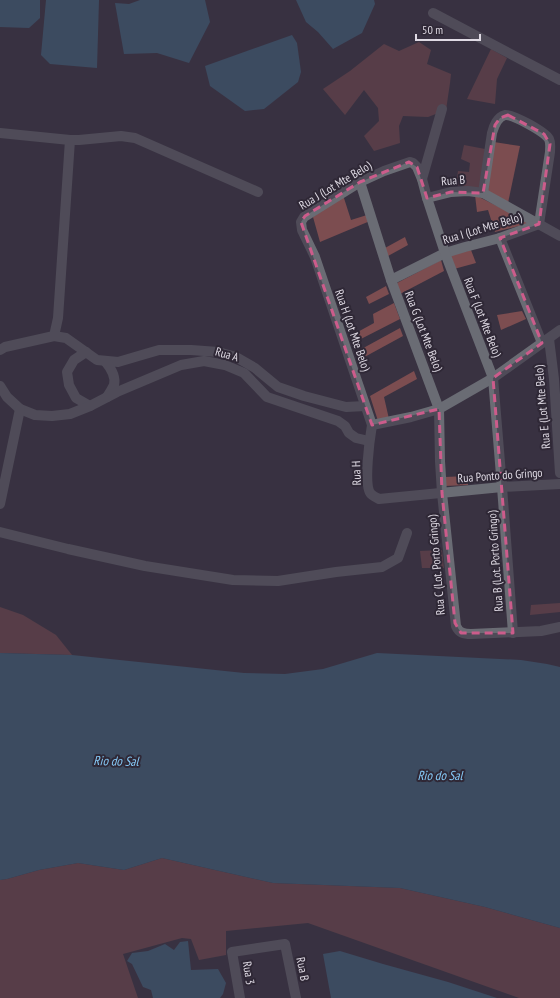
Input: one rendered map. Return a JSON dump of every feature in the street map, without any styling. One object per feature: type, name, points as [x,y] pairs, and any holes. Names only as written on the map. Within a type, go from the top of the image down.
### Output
[{"type":"street","points":[[433,13],[560,80]]},
{"type":"street","points":[[422,179],[442,109]]},
{"type":"street","points":[[539,224],[550,152],[549,140],[544,134],[515,117],[502,116],[499,118],[492,133],[483,193],[560,236]]},
{"type":"street","points":[[0,133],[70,140],[121,136],[134,138],[258,192]]},
{"type":"street","points":[[0,350],[5,347],[54,336],[58,318],[70,140]]},
{"type":"street","name":"Rua F (Lot Mte Belo)","points":[[412,162],[417,167],[422,179],[445,253],[493,378],[502,487]]},
{"type":"street","name":"Rua J (Lot Mte Belo)","points":[[302,230],[301,222],[305,216],[360,182],[384,170],[412,162]]},
{"type":"street","name":"Rua G (Lot Mte Belo)","points":[[360,182],[391,280],[439,409],[442,493]]},
{"type":"street","name":"Rua B","points":[[427,198],[451,192],[468,191],[483,193]]},
{"type":"street","name":"Rua I (Lot Mte Belo)","points":[[391,280],[445,253],[500,238],[539,224]]},
{"type":"street","name":"Rua H (Lot Mte Belo)","points":[[302,230],[314,257],[372,425]]},
{"type":"street","name":"Rua E (Lot Mte Belo)","points":[[500,238],[545,341],[554,379],[560,473]]},
{"type":"street","points":[[369,441],[372,425],[411,417],[439,409],[493,378],[560,330]]},
{"type":"street","name":"Rua A","points":[[54,336],[66,338],[97,360],[105,361],[118,362],[159,350],[218,352],[236,357],[255,368],[278,387],[304,396],[346,407],[365,406]]},
{"type":"street","points":[[86,352],[74,360],[67,372],[69,385],[76,398],[90,406]]},
{"type":"street","points":[[105,361],[113,373],[114,384],[107,397]]},
{"type":"street","points":[[113,373],[118,362]]},
{"type":"street","name":"Rua A","points":[[20,409],[35,415],[52,416],[70,414],[181,365],[204,362],[225,365],[244,373],[267,397],[338,421],[356,438],[369,441]]},
{"type":"street","points":[[114,384],[131,387]]},
{"type":"street","points":[[0,386],[7,397],[20,409],[0,504]]},
{"type":"street","points":[[345,426],[346,407]]},
{"type":"street","name":"Rua H","points":[[369,441],[367,484],[370,494],[379,500]]},
{"type":"street","name":"Rua Ponto do Gringo","points":[[379,500],[502,487],[560,484]]},
{"type":"street","name":"Rua B (Lot. Porto Gringo)","points":[[502,487],[514,633]]},
{"type":"street","name":"Rua C (Lot. Porto Gringo)","points":[[442,493],[455,622],[457,628],[461,633],[470,634],[514,633]]},
{"type":"street","points":[[0,532],[145,566],[232,580],[278,581],[382,567],[398,558],[407,533]]},
{"type":"street","points":[[514,633],[541,631],[560,627]]},
{"type":"street","name":"Rua B","points":[[232,952],[285,944],[296,998]]},
{"type":"street","name":"Rua 3","points":[[232,952],[240,998]]},
{"type":"highlighted area","points":[[508,115],[544,134],[550,144],[539,224],[500,238],[542,343],[493,378],[513,633],[461,633],[455,623],[442,493],[439,409],[372,425],[301,222],[305,216],[360,182],[409,162],[417,167],[427,198],[451,192],[483,193],[495,125],[500,118]]},
{"type":"shaded area","points":[[419,42],[431,50],[427,64],[451,74],[446,110],[428,117],[403,116],[399,126],[400,143],[374,151],[364,136],[379,121],[378,108],[364,90],[345,115],[323,89],[350,71],[384,44],[399,51]]},
{"type":"shaded area","points":[[491,49],[507,58],[497,79],[495,104],[467,99]]},
{"type":"shaded area","points":[[494,142],[520,146],[508,203],[487,192]]},
{"type":"shaded area","points":[[464,145],[485,149],[481,190],[456,185],[458,171],[469,172],[470,163],[461,159]]},
{"type":"shaded area","points":[[343,195],[351,220],[367,215],[370,221],[320,242],[313,217]]},
{"type":"shaded area","points":[[475,195],[531,223],[495,232],[488,210],[477,212]]},
{"type":"shaded area","points":[[405,237],[408,245],[388,256],[385,248]]},
{"type":"shaded area","points":[[471,250],[476,263],[454,269],[448,255]]},
{"type":"shaded area","points":[[441,260],[444,271],[400,294],[397,283]]},
{"type":"shaded area","points":[[386,286],[389,294],[369,304],[366,297]]},
{"type":"shaded area","points":[[394,303],[400,319],[357,341],[354,334],[374,323],[373,314]]},
{"type":"shaded area","points":[[522,311],[526,319],[501,330],[497,315]]},
{"type":"shaded area","points":[[400,328],[403,336],[359,360],[356,352]]},
{"type":"shaded area","points":[[414,371],[417,379],[384,397],[389,419],[378,421],[370,396]]},
{"type":"shaded area","points":[[468,476],[468,485],[445,486],[445,477]]},
{"type":"shaded area","points":[[442,550],[444,568],[422,568],[420,551]]},
{"type":"shaded area","points":[[560,603],[560,612],[530,615],[531,605]]},
{"type":"shaded area","points":[[0,607],[23,615],[56,635],[72,655],[0,653]]},
{"type":"shaded area","points":[[162,858],[273,883],[400,888],[485,907],[560,928],[560,998],[519,998],[308,923],[226,931],[226,955],[199,960],[191,939],[182,938],[123,954],[138,998],[0,998],[0,880],[39,870],[78,863],[124,870]]},
{"type":"water","points":[[0,0],[40,0],[40,18],[29,28],[0,27]]},
{"type":"water","points":[[46,0],[99,0],[97,68],[50,64],[41,55]]},
{"type":"water","points":[[140,0],[205,0],[210,22],[189,63],[157,53],[124,54],[115,3],[129,4]]},
{"type":"water","points":[[296,0],[374,0],[375,4],[362,33],[333,49],[318,32],[306,22]]},
{"type":"water","points":[[292,35],[297,43],[301,72],[298,82],[264,109],[245,111],[210,86],[205,66]]},
{"type":"water","name":"Rio do Sal","points":[[0,653],[72,655],[244,673],[285,674],[323,669],[377,653],[521,660],[560,667],[560,928],[485,907],[400,888],[273,883],[162,858],[124,870],[78,863],[39,870],[0,880]]},
{"type":"water","points":[[188,941],[191,970],[218,969],[226,983],[223,994],[220,998],[153,998],[151,990],[143,987],[132,964],[127,961],[132,953],[148,951],[165,944],[174,950],[180,942]]},
{"type":"water","points":[[340,951],[448,982],[497,998],[331,998],[323,954]]}]
